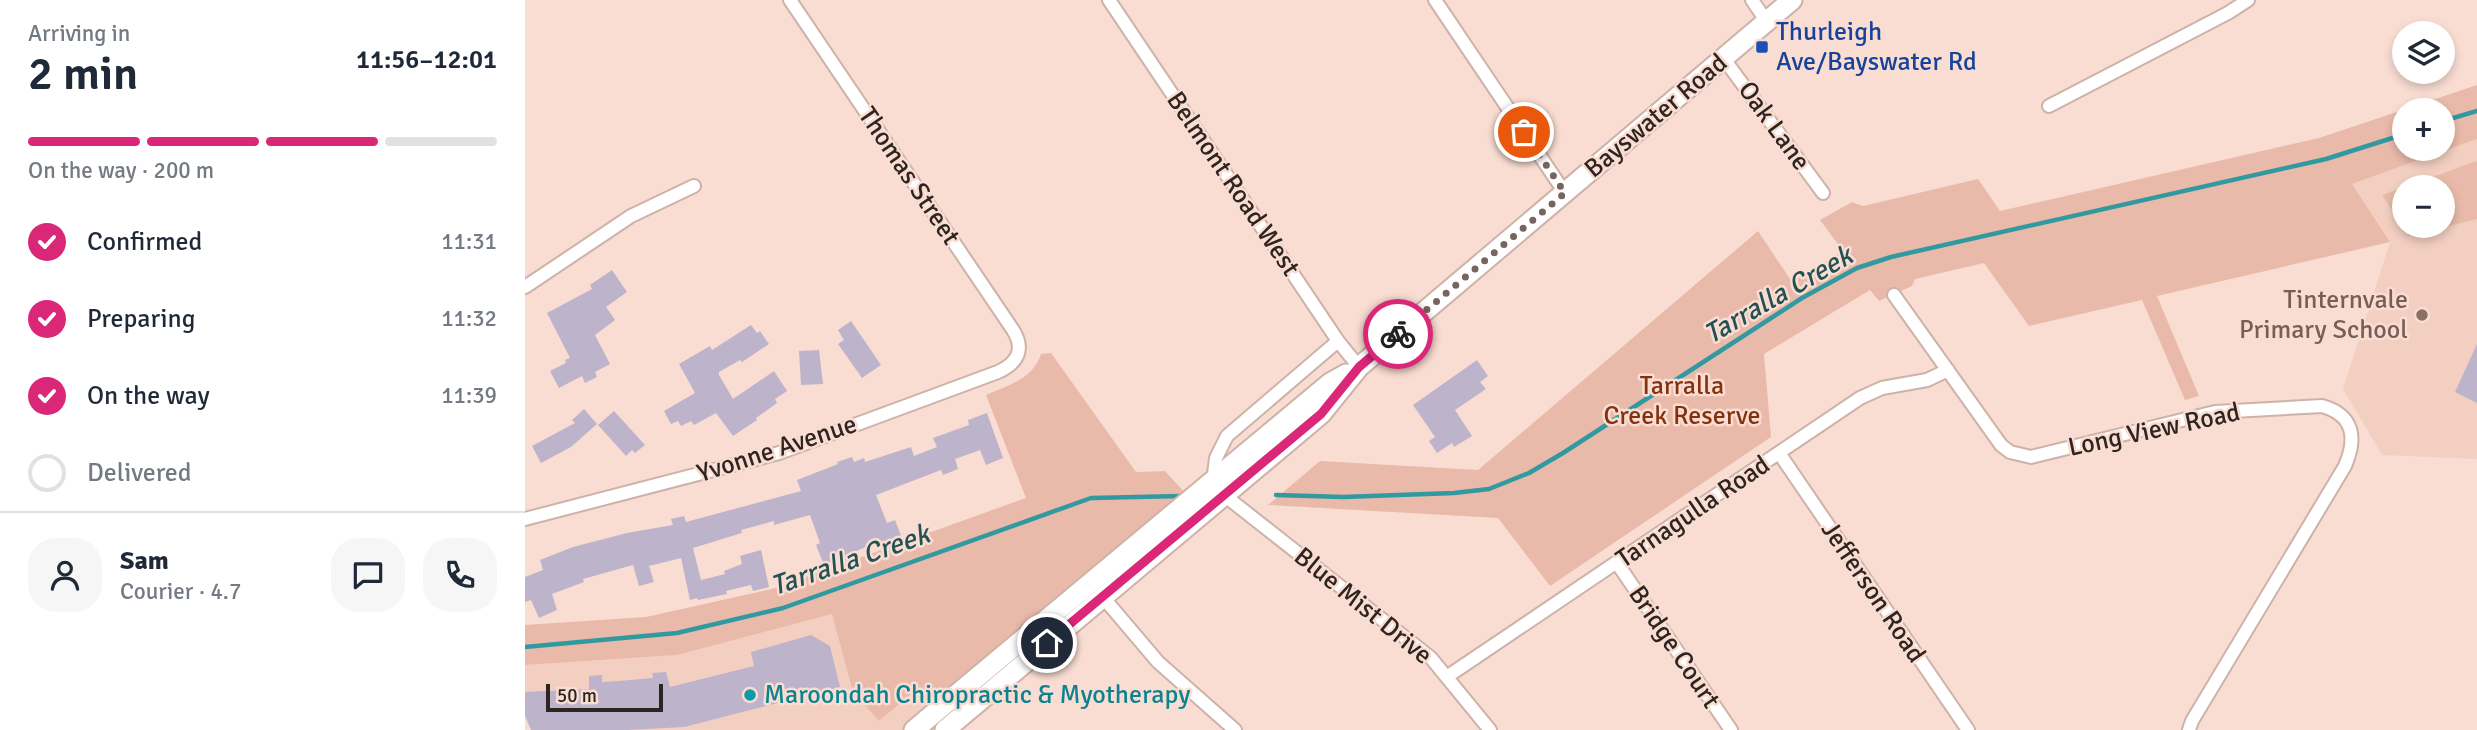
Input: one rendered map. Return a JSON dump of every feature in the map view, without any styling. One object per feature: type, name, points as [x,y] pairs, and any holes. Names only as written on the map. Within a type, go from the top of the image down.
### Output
[{"type":"main road","name":"Bayswater Road","points":[[914,730],[1219,488],[1321,414],[1359,367],[1792,0]]},
{"type":"main road","name":"Bayswater Road","points":[[945,730],[1102,596],[1219,488]]},
{"type":"street","name":"Thomas Street","points":[[790,0],[1013,330],[1020,346],[1019,354]]},
{"type":"street","name":"Belmont Road West","points":[[1109,0],[1338,341],[1359,367]]},
{"type":"street","points":[[1435,0],[1565,193]]},
{"type":"street","points":[[1752,0],[1767,22]]},
{"type":"street","points":[[2049,106],[2248,0]]},
{"type":"street","name":"Oak Lane","points":[[1724,59],[1823,193]]},
{"type":"street","points":[[525,287],[631,215],[694,186]]},
{"type":"street","name":"Long View Road","points":[[1894,295],[2001,445],[2010,452],[2031,457],[2214,412],[2322,406],[2332,409],[2346,422],[2353,441],[2345,466],[2189,730]]},
{"type":"street","points":[[1219,488],[1216,458],[1227,436],[1338,341]]},
{"type":"street","name":"Yvonne Avenue","points":[[525,519],[779,453],[998,372],[1007,368],[1019,354]]},
{"type":"street","name":"Tarnagulla Road","points":[[1448,676],[1860,398],[1882,388],[1927,380],[1948,370]]},
{"type":"street","name":"Jefferson Road","points":[[1779,453],[1968,730]]},
{"type":"street","name":"Blue Mist Drive","points":[[1219,488],[1431,658],[1490,730]]},
{"type":"street","name":"Bridge Court","points":[[1617,563],[1731,730]]},
{"type":"street","points":[[1102,596],[1158,662],[1234,730]]},
{"type":"shaded area","name":"Tinternvale Primary School","points":[[2477,139],[2477,459],[2382,455],[2343,389],[2390,242],[2352,184],[2416,161],[2455,161],[2455,147]]},
{"type":"shaded area","points":[[832,613],[853,691],[879,721],[916,690],[951,730],[531,730],[525,717],[525,665],[677,655]]},
{"type":"green space","name":"Tarralla Creek Reserve","points":[[2477,85],[2477,139],[2455,147],[2455,98],[2438,98]]},
{"type":"green space","name":"Tarralla Creek Reserve","points":[[2392,114],[2392,161],[2416,161],[2352,184],[2390,242],[2157,296],[2199,396],[2185,400],[2142,300],[2029,326],[1984,263],[1915,279],[1912,286],[1879,301],[1870,290],[1764,354],[1771,437],[1550,586],[1498,518],[1268,505],[1320,461],[1478,470],[1758,231],[1792,282],[1843,251],[1820,220],[1852,202],[1863,206],[1978,179],[2000,211],[2319,138]]},
{"type":"green space","points":[[2477,161],[2477,219],[2455,224],[2455,175],[2438,175]]},
{"type":"green space","points":[[2392,191],[2392,210],[2382,195]]},
{"type":"green space","points":[[1051,353],[1136,472],[1165,471],[1185,493],[930,706],[916,690],[879,721],[853,692],[832,614],[677,655],[525,665],[525,625],[646,617],[772,589],[1026,498],[986,395],[1019,380],[1032,370],[1041,354]]},
{"type":"building","points":[[612,270],[627,292],[606,307],[615,320],[595,335],[610,364],[595,372],[597,377],[585,383],[582,376],[559,388],[550,371],[570,358],[547,313],[592,289],[590,285]]},
{"type":"building","points":[[851,321],[881,365],[862,378],[838,344],[844,340],[838,330]]},
{"type":"building","points":[[751,325],[757,333],[760,331],[769,344],[742,362],[740,360],[719,372],[719,375],[733,399],[774,371],[787,391],[775,399],[777,403],[756,418],[757,420],[733,436],[716,413],[694,425],[691,421],[681,426],[678,421],[671,424],[664,411],[695,393],[679,364],[710,346],[712,350]]},
{"type":"building","points":[[2477,344],[2477,403],[2455,392]]},
{"type":"building","points":[[819,350],[823,384],[801,385],[799,351]]},
{"type":"building","points":[[1477,360],[1488,376],[1480,382],[1486,389],[1455,410],[1472,436],[1454,447],[1452,443],[1437,453],[1429,441],[1435,437],[1413,405]]},
{"type":"building","points":[[584,409],[597,424],[571,447],[541,463],[532,446],[575,423],[572,420]]},
{"type":"building","points":[[614,411],[645,445],[635,453],[632,450],[626,456],[598,425]]},
{"type":"building","points":[[987,413],[1003,458],[986,465],[980,450],[955,459],[958,469],[943,475],[941,470],[876,495],[887,523],[895,520],[902,538],[888,545],[876,549],[874,544],[851,553],[853,558],[824,565],[816,545],[820,543],[810,515],[774,525],[774,521],[741,530],[742,533],[693,548],[701,580],[725,574],[724,571],[742,564],[740,556],[761,550],[769,587],[753,591],[751,585],[726,591],[727,594],[690,600],[681,558],[649,566],[654,582],[639,586],[633,565],[583,579],[584,582],[552,594],[557,610],[539,618],[531,600],[525,602],[525,577],[543,570],[540,560],[573,547],[673,525],[671,519],[684,516],[686,522],[801,491],[797,480],[852,457],[854,462],[864,458],[865,462],[911,447],[914,456],[937,447],[933,438],[969,425],[968,420]]},
{"type":"building","points":[[811,635],[830,646],[840,687],[684,727],[531,730],[525,715],[525,692],[589,689],[589,676],[602,675],[602,682],[653,678],[652,673],[666,672],[670,687],[754,666],[751,652]]},
{"type":"waterway","name":"Tarralla Creek","points":[[2455,117],[2477,111]]},
{"type":"waterway","name":"Tarralla Creek","points":[[1276,495],[1343,497],[1489,489],[1529,473],[1563,453],[1802,298],[1857,268],[1891,257],[2326,159],[2392,138]]},
{"type":"waterway","name":"Tarralla Creek","points":[[525,647],[677,633],[783,608],[1091,498],[1182,496]]},
{"type":"way so far","points":[[1398,334],[1565,193],[1524,132]]},
{"type":"place","name":"Thurleigh Ave/Bayswater Rd","points":[[1762,47]]},
{"type":"place","name":"Tinternvale Primary School","points":[[2422,315]]},
{"type":"place","name":"Maroondah Chiropractic & Myotherapy","points":[[750,695]]},
{"type":"route","points":[[1047,643],[1321,414],[1359,367],[1398,334]]}]
